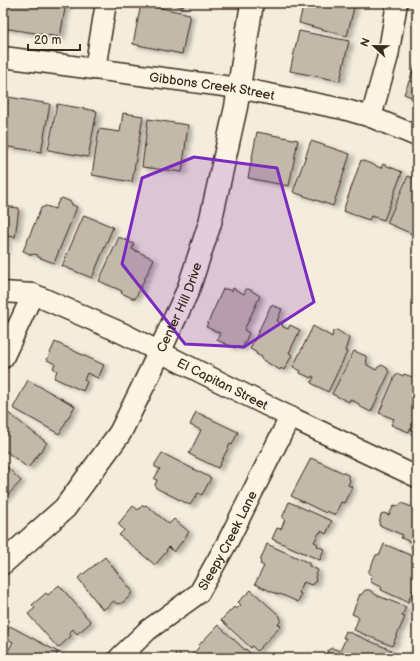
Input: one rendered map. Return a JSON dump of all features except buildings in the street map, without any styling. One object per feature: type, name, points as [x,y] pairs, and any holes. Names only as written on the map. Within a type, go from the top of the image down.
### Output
[{"type":"street","points":[[95,69],[106,3]]},
{"type":"street","name":"Center Hill Drive","points":[[3,563],[65,508],[120,433],[188,290],[210,223],[236,107],[252,3]]},
{"type":"street","points":[[371,117],[388,56],[397,3]]},
{"type":"street","name":"Gibbons Creek Street","points":[[3,57],[239,88],[343,108],[371,117],[417,136]]},
{"type":"street","name":"El Capitan Street","points":[[3,292],[33,294],[160,351],[290,417],[417,477]]},
{"type":"street","points":[[3,358],[33,294]]},
{"type":"street","name":"Sleepy Creek Lane","points":[[119,658],[148,630],[198,593],[228,541],[290,417]]},
{"type":"highlighted area","points":[[194,157],[277,168],[314,302],[244,347],[185,344],[122,264],[142,178]]}]
